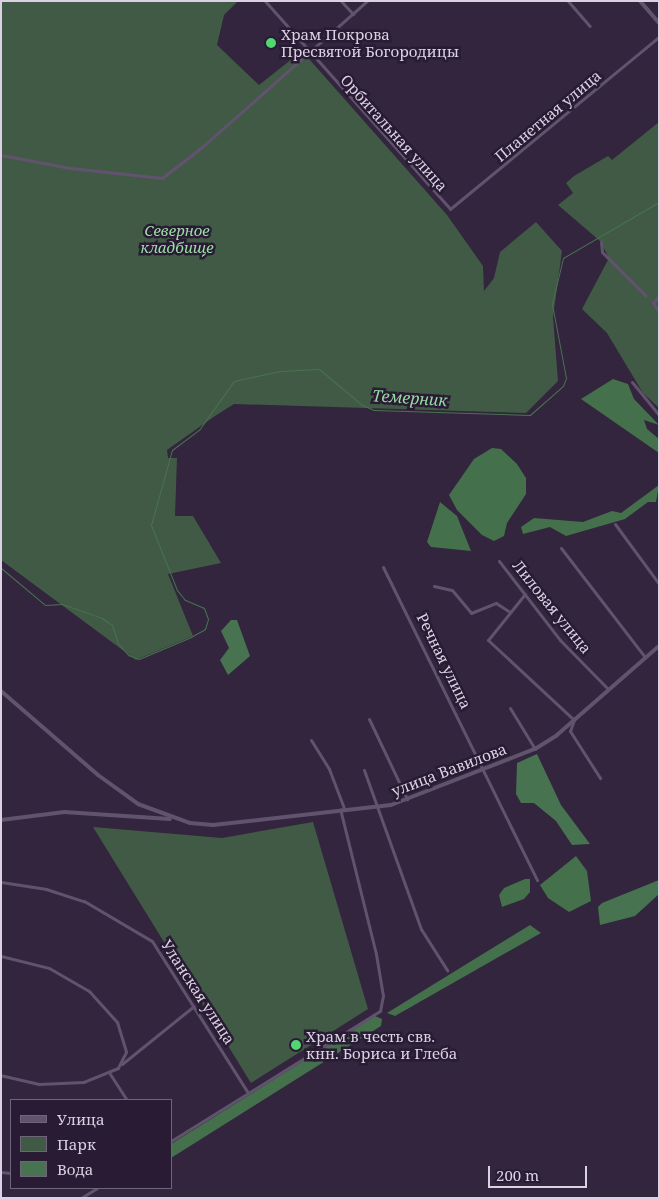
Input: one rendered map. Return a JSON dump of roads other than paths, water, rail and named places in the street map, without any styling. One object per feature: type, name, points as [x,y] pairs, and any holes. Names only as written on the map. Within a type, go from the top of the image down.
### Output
[{"type":"street","name":"Орбитальная улица","points":[[264,1],[308,53],[450,209]]},
{"type":"street","points":[[341,1],[353,14]]},
{"type":"street","points":[[1,155],[70,168],[162,178],[202,147],[367,1]]},
{"type":"street","points":[[568,1],[590,26]]},
{"type":"street","points":[[640,1],[659,23]]},
{"type":"street","name":"Планетная улица","points":[[450,209],[659,36]]},
{"type":"street","points":[[601,242],[602,252],[645,295]]},
{"type":"street","points":[[659,296],[653,303],[659,312]]},
{"type":"street","points":[[632,382],[659,415]]},
{"type":"street","points":[[615,524],[659,584]]},
{"type":"street","points":[[562,548],[645,657]]},
{"type":"street","name":"Лиловая улица","points":[[499,561],[560,640],[608,689]]},
{"type":"street","name":"Речная улица","points":[[383,567],[537,880]]},
{"type":"street","points":[[434,586],[452,590],[471,612],[496,603],[510,612]]},
{"type":"street","points":[[525,594],[488,640],[574,720],[570,731],[600,778]]},
{"type":"street","name":"улица Вавилова","points":[[1,820],[64,812],[180,820],[213,825],[342,808],[379,806],[407,799],[482,767],[535,749],[574,720],[659,646]]},
{"type":"street","name":"улица Вавилова","points":[[1,691],[105,780],[138,804],[180,820]]},
{"type":"street","points":[[510,708],[535,749]]},
{"type":"street","points":[[369,719],[407,799]]},
{"type":"street","points":[[172,1140],[372,1019],[381,1008],[383,996],[376,954],[342,808],[329,769],[311,740]]},
{"type":"street","points":[[364,770],[379,806],[421,929],[447,970]]},
{"type":"street","name":"Уланская улица","points":[[1,882],[46,889],[84,901],[132,928],[156,946],[248,1093]]},
{"type":"street","points":[[1,956],[62,974],[104,1003],[125,1042],[126,1052],[118,1068]]},
{"type":"street","points":[[1,1075],[39,1084],[69,1084],[110,1074],[194,1006]]},
{"type":"street","points":[[110,1074],[126,1099]]},
{"type":"street","points":[[81,1198],[95,1189]]},
{"type":"water","points":[[231,620],[237,620],[250,656],[228,675],[220,660],[229,648],[221,631]]},
{"type":"water","points":[[537,754],[561,805],[590,844],[572,845],[556,821],[534,803],[521,803],[516,794],[517,763]]},
{"type":"water","points":[[659,880],[659,894],[635,916],[600,925],[598,907],[602,903]]},
{"type":"waterway","name":"Темерник","points":[[1,568],[45,605],[62,604],[102,618],[112,625],[118,643],[128,655],[139,659],[189,638],[205,629],[208,619],[204,608],[185,600],[177,590],[151,525],[172,450],[199,430],[234,381],[280,371],[319,369],[362,405],[374,410],[530,415],[563,386],[566,378],[552,304],[563,258],[659,202]]},
{"type":"place","name":"Храм Покрова Пресвятой Богородицы","points":[[271,43]]},
{"type":"place","name":"Храм в честь свв. кнн. Бориса и Глеба","points":[[296,1045]]},
{"type":"park label","name":"Северное кладбище","points":[[177,238]]}]
